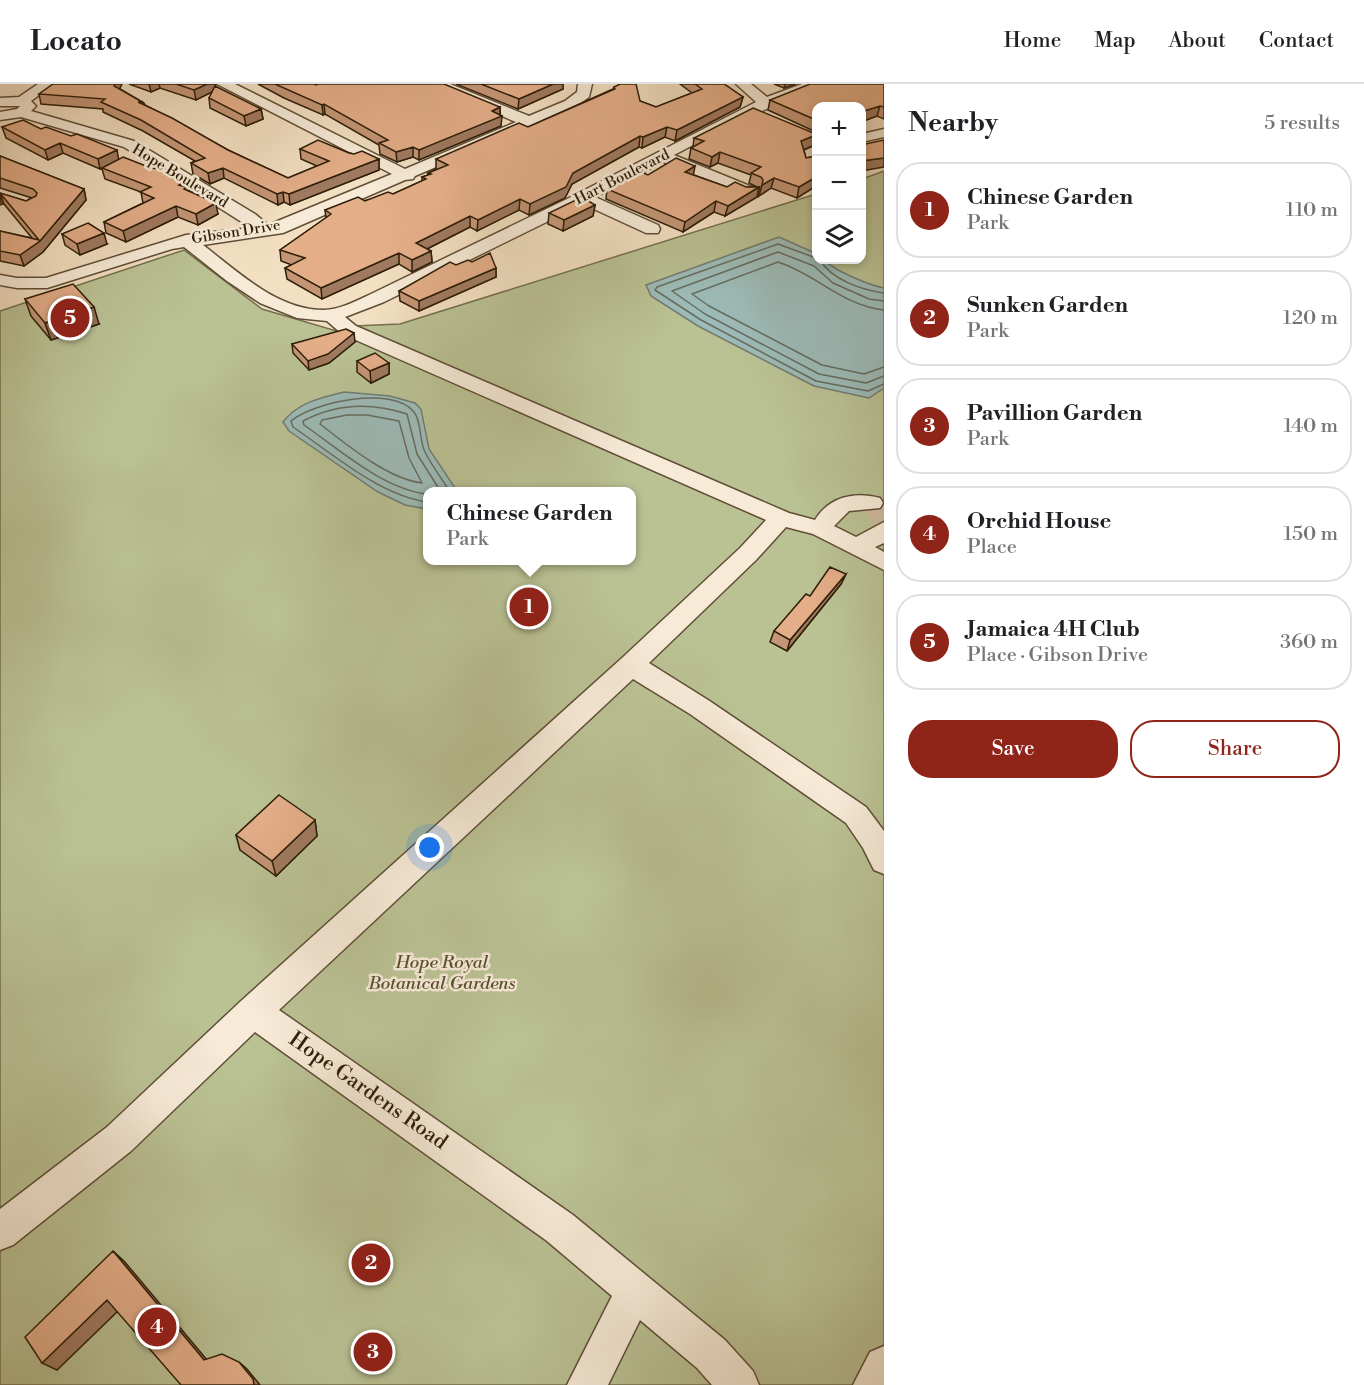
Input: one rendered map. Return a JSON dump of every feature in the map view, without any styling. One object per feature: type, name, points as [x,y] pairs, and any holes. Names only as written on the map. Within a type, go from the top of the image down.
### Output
[{"type":"street","points":[[0,116],[22,107],[47,84]]},
{"type":"street","points":[[224,84],[407,176]]},
{"type":"street","points":[[438,84],[530,122]]},
{"type":"street","name":"Gibson Drive","points":[[0,279],[17,283],[47,283],[186,240],[278,229],[407,176],[570,104],[584,94],[585,84]]},
{"type":"street","points":[[743,84],[761,110]]},
{"type":"street","name":"Hart Boulevard","points":[[332,315],[352,308],[583,198],[662,156],[815,84]]},
{"type":"street","points":[[0,102],[22,107]]},
{"type":"street","name":"Hope Boulevard","points":[[22,107],[129,144],[249,218],[264,230]]},
{"type":"street","points":[[866,137],[884,134]]},
{"type":"street","points":[[662,156],[751,192]]},
{"type":"street","points":[[583,198],[652,229]]},
{"type":"street","points":[[186,240],[259,295],[276,303],[311,314],[332,315],[349,330],[359,335],[781,518],[821,529],[884,562]]},
{"type":"street","points":[[821,529],[828,516],[838,505],[854,502],[872,503]]},
{"type":"street","points":[[0,1232],[119,1139],[253,1012],[631,665],[748,554],[781,518]]},
{"type":"street","points":[[854,546],[872,540],[881,535],[884,530]]},
{"type":"street","points":[[631,665],[766,752],[856,815],[874,840],[884,861]]},
{"type":"street","name":"Hope Gardens Road","points":[[253,1012],[560,1228],[711,1354],[739,1385]]},
{"type":"street","points":[[587,1385],[634,1290]]},
{"type":"street","points":[[873,1385],[884,1366]]},
{"type":"green space","name":"Hope Royal Botanical Gardens","points":[[884,171],[884,1385],[0,1385],[0,311],[184,250],[262,309],[343,333],[354,326],[400,324],[812,195],[812,264],[866,264],[866,178]]},
{"type":"water","points":[[779,237],[812,252],[812,264],[829,264],[863,282],[884,288],[884,388],[869,398],[814,386],[698,326],[651,296],[646,285]]},
{"type":"water","points":[[344,392],[390,396],[415,403],[421,409],[429,449],[454,487],[423,487],[423,508],[405,505],[378,492],[289,431],[283,422],[303,405]]},
{"type":"building","points":[[53,84],[115,84],[114,86],[144,103],[138,102],[172,118],[228,150],[288,178],[329,161],[300,149],[318,140],[349,153],[362,151],[379,159],[289,194],[283,192],[277,194],[223,168],[208,173],[191,163],[205,158],[141,120],[101,102],[105,99],[39,94]]},
{"type":"building","points":[[176,84],[207,84],[194,90]]},
{"type":"building","points":[[275,84],[444,84],[500,107],[492,111],[502,116],[419,150],[413,147],[396,152],[379,143],[388,140],[324,104]]},
{"type":"building","points":[[481,84],[553,84],[519,99]]},
{"type":"building","points":[[620,84],[636,84],[640,101],[656,107],[702,89],[695,84],[724,84],[743,97],[677,130],[667,127],[643,137],[640,136],[573,173],[566,187],[530,204],[520,199],[478,220],[470,216],[416,243],[431,251],[412,260],[399,253],[321,288],[285,268],[305,258],[280,250],[331,214],[325,210],[358,197],[365,201],[388,192],[393,194],[426,179],[422,177],[431,174],[428,173],[448,165],[436,159],[519,123],[528,127],[615,89],[614,87]]},
{"type":"building","points":[[810,84],[884,84],[884,107],[866,110],[866,102],[812,102],[812,118],[770,100]]},
{"type":"building","points":[[215,86],[261,109],[244,116],[209,98]]},
{"type":"building","points":[[753,108],[812,132],[812,137],[801,141],[806,158],[812,157],[812,179],[799,187],[774,178],[762,185],[761,177],[751,173],[761,167],[720,152],[712,157],[691,148],[704,141],[694,138]]},
{"type":"building","points":[[23,120],[41,129],[46,127],[71,136],[77,134],[117,150],[98,159],[60,143],[45,150],[2,127]]},
{"type":"building","points":[[884,140],[884,158],[866,160],[866,144]]},
{"type":"building","points":[[0,156],[84,189],[40,241],[20,255],[0,251],[0,231],[39,240],[0,193],[26,201],[36,196],[37,193],[33,189],[0,178]]},
{"type":"building","points":[[123,157],[151,168],[171,170],[188,181],[179,185],[186,187],[184,189],[216,203],[196,214],[176,206],[123,231],[104,222],[154,198],[140,192],[151,187],[102,168]]},
{"type":"building","points":[[676,158],[695,166],[685,172],[727,187],[735,182],[746,187],[759,187],[728,206],[716,201],[685,222],[607,189],[641,172],[648,175]]},
{"type":"building","points":[[582,197],[595,205],[564,220],[549,213]]},
{"type":"building","points":[[88,223],[104,233],[77,244],[62,234]]},
{"type":"building","points":[[490,253],[496,268],[419,301],[399,291],[450,262],[456,265],[468,260],[472,262]]},
{"type":"building","points":[[73,284],[94,307],[45,323],[25,299]]},
{"type":"building","points":[[346,329],[354,333],[328,354],[308,361],[292,344]]},
{"type":"building","points":[[375,353],[389,363],[370,371],[357,361]]},
{"type":"building","points":[[830,567],[846,574],[790,640],[774,631],[806,594],[810,596]]},
{"type":"building","points":[[279,795],[315,820],[272,861],[236,835]]},
{"type":"building","points":[[113,1251],[204,1360],[222,1354],[239,1362],[253,1379],[254,1385],[181,1385],[107,1300],[42,1363],[25,1337]]},
{"type":"tunnel","points":[[872,503],[884,521]]},
{"type":"place","name":"Jamaica 4H Club","points":[[70,318]]},
{"type":"place","name":"Chinese Garden","points":[[529,607]]},
{"type":"place","name":"Sunken Garden","points":[[371,1263]]},
{"type":"place","name":"Orchid House","points":[[157,1327]]},
{"type":"place","name":"Pavillion Garden","points":[[373,1352]]}]
